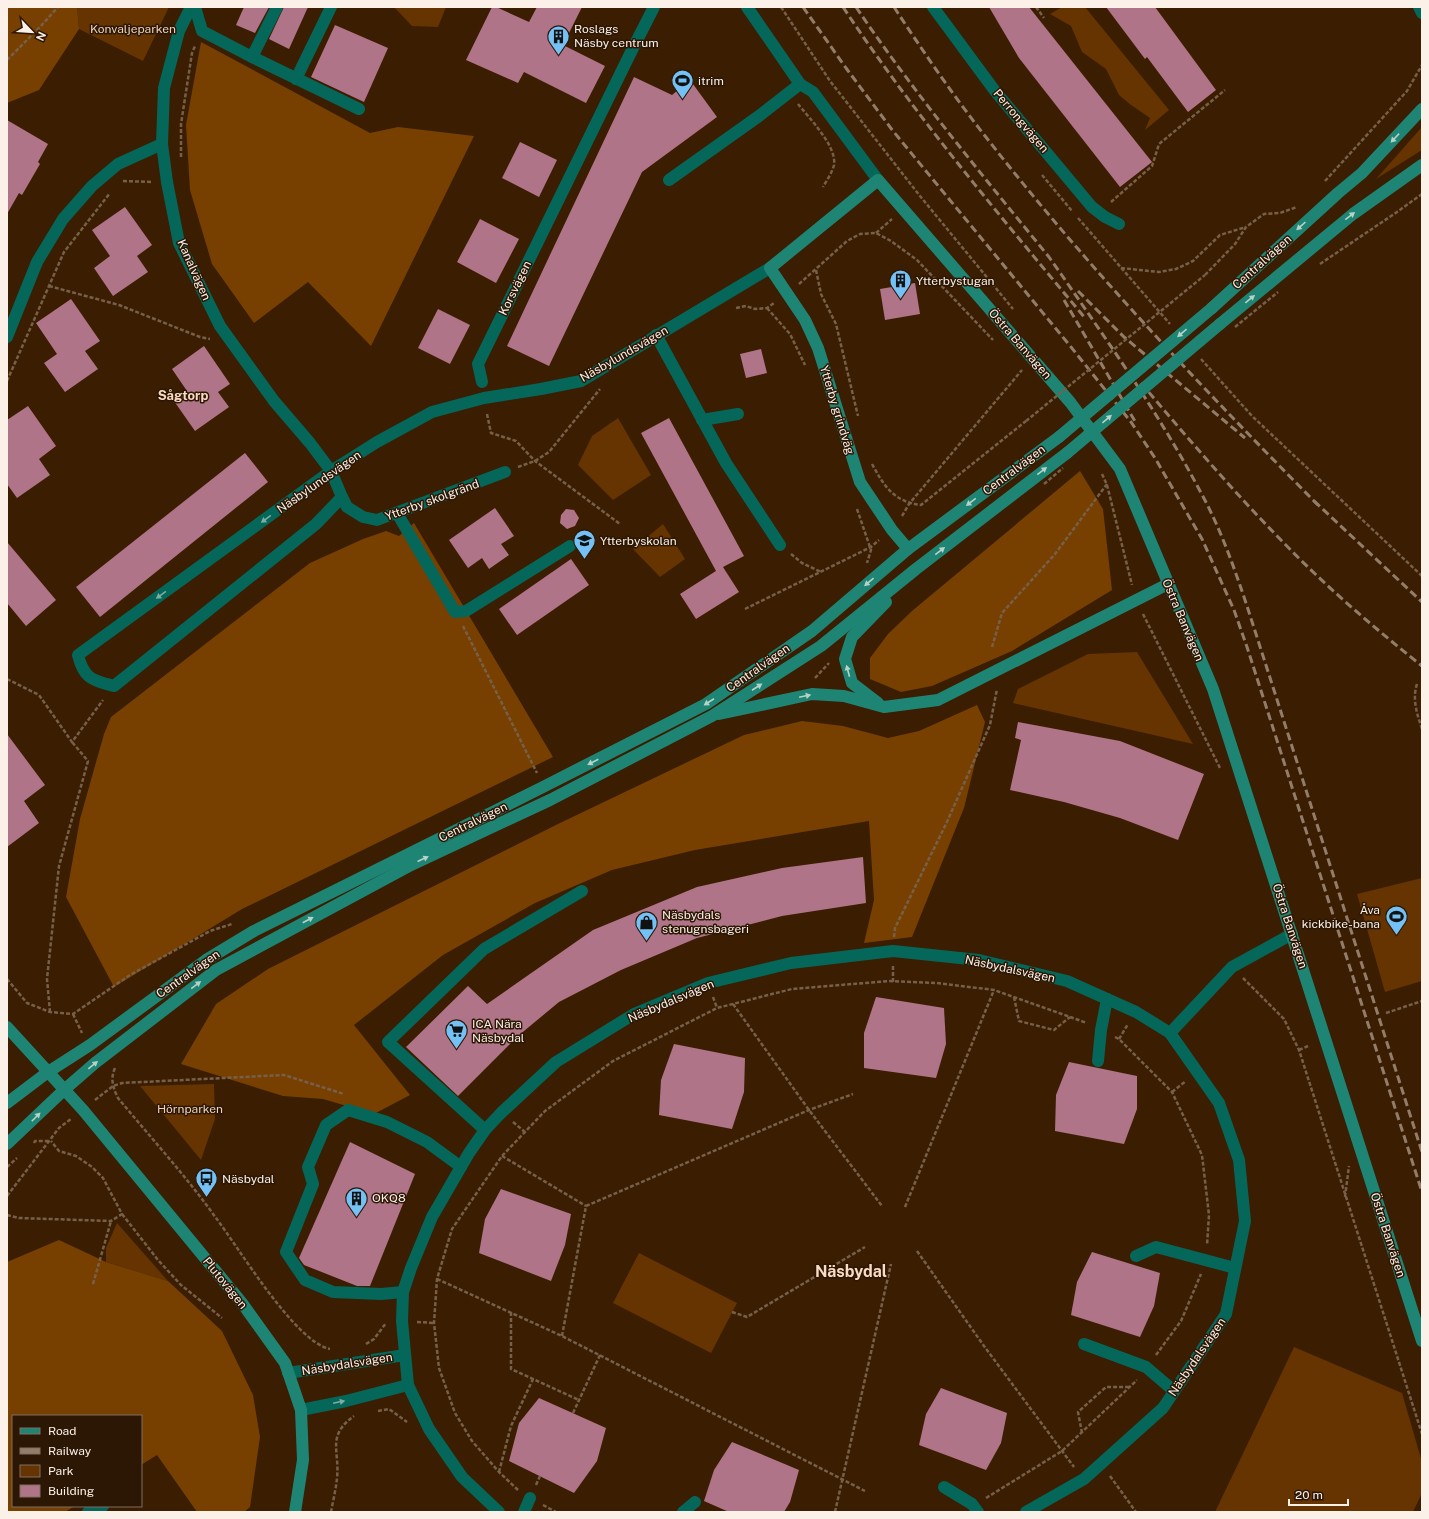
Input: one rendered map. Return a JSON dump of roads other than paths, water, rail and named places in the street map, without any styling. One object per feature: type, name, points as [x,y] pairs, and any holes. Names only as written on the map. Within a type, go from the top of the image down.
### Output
[{"type":"street","name":"Kanalvägen","points":[[191,7],[180,31],[164,88],[162,144],[167,182],[179,243],[220,326],[230,342],[274,401],[310,443],[331,471],[342,497]]},
{"type":"street","points":[[195,7],[202,31],[359,109]]},
{"type":"street","points":[[252,57],[277,7]]},
{"type":"street","points":[[296,79],[331,7]]},
{"type":"street","name":"Korsvägen","points":[[482,382],[478,364],[654,7]]},
{"type":"street","name":"Östra Banvägen","points":[[747,7],[800,84],[813,92],[878,180],[1070,402],[1120,469],[1213,689],[1422,1340]]},
{"type":"street","name":"Perrongvägen","points":[[933,7],[996,90],[1092,207],[1105,217],[1119,224]]},
{"type":"street","points":[[1419,7],[1422,13]]},
{"type":"street","points":[[669,180],[759,116],[800,84]]},
{"type":"street","name":"Centralvägen","points":[[7,1103],[48,1072],[83,1050],[206,960],[254,931],[544,787],[706,704],[812,631],[908,549],[1059,437],[1212,308],[1338,192],[1362,173],[1422,109]]},
{"type":"street","points":[[7,337],[37,262],[64,219],[92,186],[118,164],[162,144]]},
{"type":"street","name":"Centralvägen","points":[[7,1144],[95,1063],[216,970],[411,865],[550,800],[712,716],[821,646],[916,569],[1066,453],[1353,214],[1422,165]]},
{"type":"street","name":"Näsbylundsvägen","points":[[342,497],[316,524],[114,686],[92,680],[81,667],[78,656],[331,471],[377,442],[432,412],[484,398],[581,381],[770,268],[878,180]]},
{"type":"street","name":"Ytterby grindväg","points":[[770,268],[805,320],[818,348],[860,482],[892,530],[908,549]]},
{"type":"street","points":[[656,335],[726,463],[780,545]]},
{"type":"street","points":[[702,420],[738,414]]},
{"type":"street","name":"Ytterby skolgränd","points":[[342,497],[347,507],[364,516],[377,520],[505,472]]},
{"type":"street","points":[[397,513],[455,612],[466,612],[570,546]]},
{"type":"street","points":[[884,707],[852,683],[845,659],[852,637],[916,569]]},
{"type":"street","points":[[712,716],[812,694],[844,696],[884,707],[938,700],[1168,584]]},
{"type":"street","points":[[485,1130],[388,1042],[484,949],[582,891]]},
{"type":"street","points":[[1170,1033],[1232,967],[1292,934]]},
{"type":"street","name":"Näsbydalsvägen","points":[[499,1512],[462,1477],[429,1429],[408,1385],[402,1321],[403,1292],[432,1217],[461,1166],[485,1130],[501,1113],[556,1062],[634,1014],[708,983],[791,963],[893,951],[980,960],[1067,981],[1136,1012],[1170,1033],[1219,1103],[1238,1160],[1245,1221],[1226,1314],[1163,1408],[1084,1479],[1026,1512]]},
{"type":"street","points":[[1098,1061],[1101,1030],[1107,999]]},
{"type":"street","name":"Plutovägen","points":[[7,1027],[83,1110],[242,1303],[285,1363],[301,1410],[303,1460],[295,1512]]},
{"type":"street","points":[[403,1292],[381,1294],[333,1292],[305,1280],[286,1252],[313,1184],[308,1167],[326,1125],[348,1110],[387,1122],[414,1135],[427,1142],[461,1166]]},
{"type":"street","points":[[1136,1256],[1156,1247],[1235,1268]]},
{"type":"street","points":[[1084,1344],[1146,1367],[1174,1392]]},
{"type":"street","name":"Näsbydalsvägen","points":[[288,1373],[405,1355]]},
{"type":"street","points":[[301,1410],[346,1401],[408,1385]]},
{"type":"street","points":[[944,1487],[975,1508]]},
{"type":"street","points":[[524,1512],[530,1498]]},
{"type":"street","points":[[683,1512],[695,1502]]},
{"type":"street","points":[[88,1512],[100,1507]]},
{"type":"railway","points":[[803,7],[893,131],[1131,422],[1155,458],[1202,539],[1234,610],[1247,647],[1422,1192]]},
{"type":"railway","points":[[843,7],[900,88],[960,166],[1085,318]]},
{"type":"railway","points":[[856,7],[925,103],[1061,274],[1116,354],[1168,435],[1185,463],[1214,519],[1226,547],[1247,606],[1422,1152]]},
{"type":"railway","points":[[894,7],[976,125],[1067,236],[1148,328],[1318,505]]},
{"type":"railway","points":[[1078,291],[1124,337],[1245,438]]},
{"type":"railway","points":[[1064,300],[1136,423]]},
{"type":"railway","points":[[1141,383],[1226,482],[1297,556],[1349,605],[1422,666]]},
{"type":"railway","points":[[1314,501],[1422,602]]},
{"type":"place","name":"Roslags Näsby centrum","points":[[558,56]]},
{"type":"place","name":"itrim","points":[[682,100]]},
{"type":"place","name":"Ytterbystugan","points":[[900,300]]},
{"type":"place","name":"Ytterbyskolan","points":[[585,560]]},
{"type":"place","name":"Åva kickbike-bana","points":[[1396,936]]},
{"type":"place","name":"Näsbydals stenugnsbageri","points":[[646,942]]},
{"type":"place","name":"ICA Nära Näsbydal","points":[[457,1050]]},
{"type":"place","name":"Näsbydal","points":[[206,1198]]},
{"type":"place","name":"OKQ8","points":[[357,1218]]},
{"type":"district","name":"Sågtorp","points":[[183,395]]},
{"type":"district","name":"Näsbydal","points":[[851,1271]]},
{"type":"park label","name":"Konvaljeparken","points":[[133,29]]},
{"type":"park label","name":"Hörnparken","points":[[190,1109]]}]
